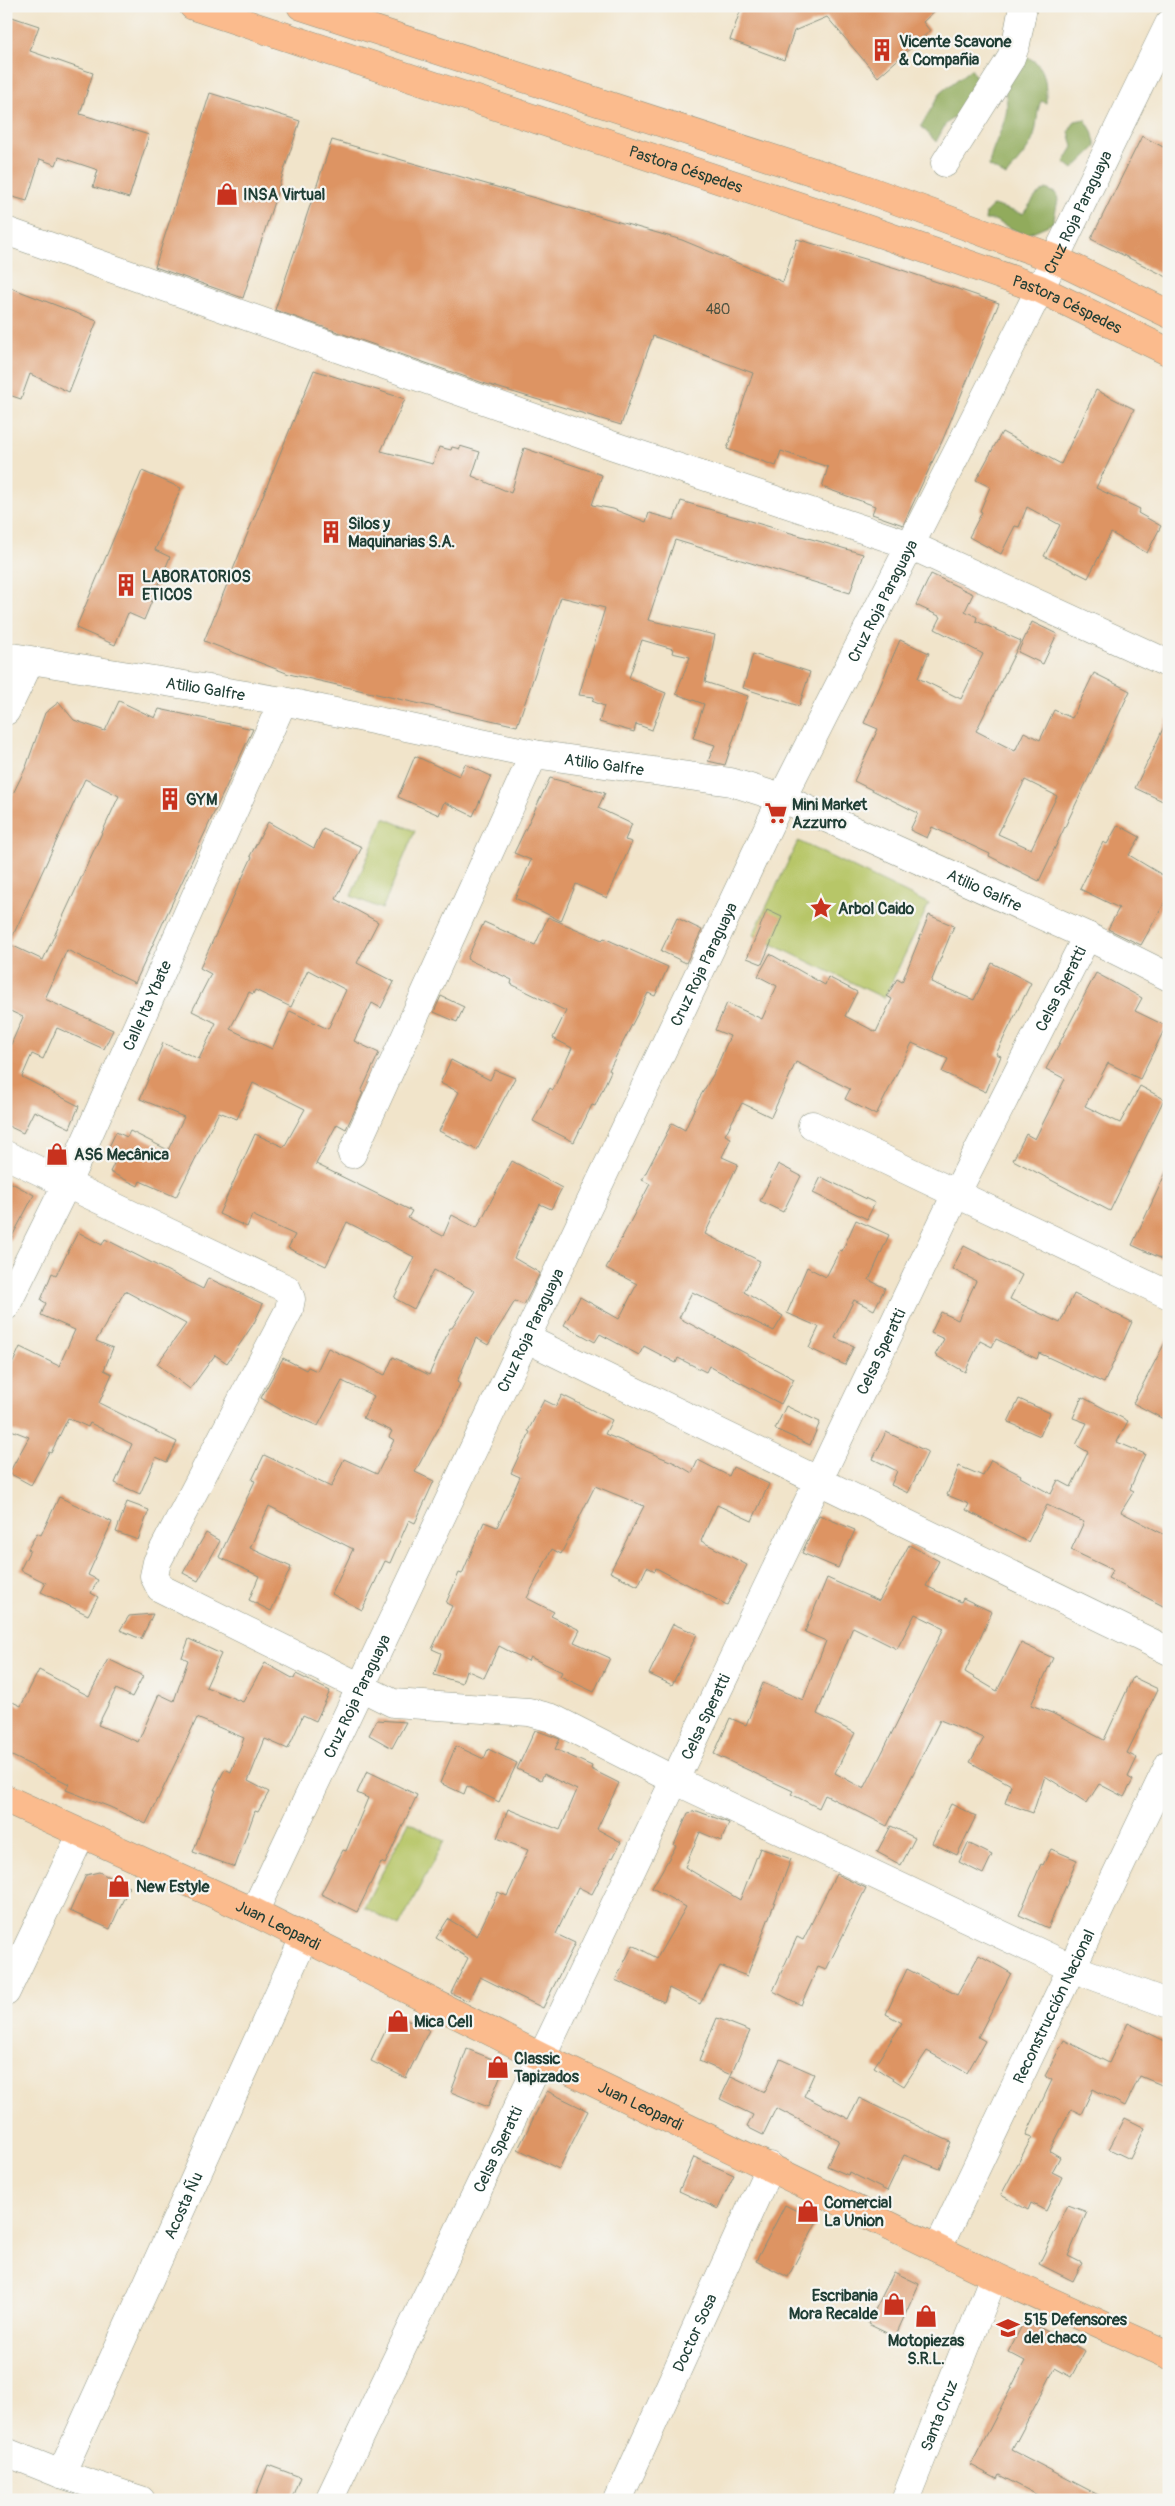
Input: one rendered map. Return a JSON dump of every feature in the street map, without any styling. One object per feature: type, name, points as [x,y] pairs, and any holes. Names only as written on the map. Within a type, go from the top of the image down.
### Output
[{"type":"main road","points":[[300,6],[850,183],[1053,258],[1169,314]]},
{"type":"main road","name":"Pastora Céspedes","points":[[201,8],[837,218],[1040,289],[1169,352]]},
{"type":"main road","name":"Juan Leopardi","points":[[6,1799],[254,1912],[541,2058],[770,2166],[994,2276],[1169,2355]]},
{"type":"street","points":[[945,163],[1010,60],[1016,44],[1022,12]]},
{"type":"street","name":"Cruz Roja Paraguaya","points":[[254,1912],[782,798],[1040,289],[1053,258],[1169,24]]},
{"type":"street","points":[[6,231],[576,433],[910,544],[1169,664]]},
{"type":"street","points":[[6,711],[18,659]]},
{"type":"street","name":"Atilio Galfre","points":[[18,659],[283,701],[534,754],[731,782],[782,798],[1087,936],[1169,977]]},
{"type":"street","name":"Calle Ita Ybate","points":[[6,1306],[66,1185],[283,701]]},
{"type":"street","points":[[352,1154],[534,754]]},
{"type":"street","name":"Celsa Speratti","points":[[329,2500],[956,1194],[1087,936]]},
{"type":"street","points":[[812,1125],[1169,1295]]},
{"type":"street","points":[[6,1155],[287,1289],[291,1299],[289,1310],[157,1562],[154,1576],[160,1588],[393,1703],[529,1712],[552,1718],[674,1780],[1072,1968],[1169,2004]]},
{"type":"street","points":[[525,1338],[1169,1651]]},
{"type":"street","name":"Reconstrucción Nacional","points":[[938,2248],[1169,1764]]},
{"type":"street","points":[[6,1992],[82,1835]]},
{"type":"street","name":"Acosta Ñu","points":[[61,2474],[304,1938]]},
{"type":"street","name":"Doctor Sosa","points":[[618,2500],[770,2166]]},
{"type":"street","name":"Santa Cruz","points":[[905,2500],[994,2276]]},
{"type":"street","points":[[6,2452],[61,2474],[132,2498]]},
{"type":"green space","points":[[1014,53],[1032,60],[1042,70],[1046,103],[1041,101],[1039,105],[1032,142],[1006,176],[989,166],[1007,109],[1001,75]]},
{"type":"green space","points":[[971,69],[981,85],[972,101],[945,125],[936,142],[921,126],[941,92]]},
{"type":"green space","points":[[1085,119],[1092,131],[1096,147],[1073,169],[1064,162],[1073,147],[1069,131],[1075,121]]},
{"type":"green space","points":[[1046,189],[1057,194],[1058,200],[1053,223],[1025,235],[994,220],[985,220],[986,212],[993,205],[1023,214],[1036,196]]},
{"type":"green space","points":[[384,818],[415,831],[382,909],[351,896]]},
{"type":"green space","points":[[798,841],[929,904],[884,998],[753,935]]},
{"type":"green space","points":[[409,1822],[444,1841],[399,1926],[364,1907]]},
{"type":"building","name":"Vicente Scavone & Compañia","points":[[742,6],[940,6],[923,22],[930,31],[878,77],[827,17],[794,31],[784,60],[730,40]]},
{"type":"building","points":[[6,15],[39,26],[30,51],[93,73],[80,114],[149,135],[129,198],[93,187],[98,170],[59,157],[56,165],[40,159],[27,201],[6,195]]},
{"type":"building","name":"INSA Virtual","points":[[210,93],[300,121],[243,298],[155,267]]},
{"type":"building","points":[[1142,136],[1169,150],[1169,278],[1091,239]]},
{"type":"building","points":[[332,140],[682,240],[783,282],[797,239],[896,268],[999,303],[943,439],[903,525],[872,514],[875,506],[822,487],[828,467],[781,451],[776,466],[727,449],[753,373],[653,336],[621,425],[483,383],[275,310]]},
{"type":"building","points":[[6,286],[97,321],[69,392],[30,374],[21,399],[6,394]]},
{"type":"building","name":"Silos y Maquinarias S.A.","points":[[314,370],[405,399],[381,451],[433,464],[439,447],[451,450],[452,447],[460,449],[460,446],[480,452],[472,476],[511,493],[524,448],[602,475],[592,505],[613,509],[646,522],[649,513],[674,520],[681,501],[863,554],[850,593],[675,540],[648,620],[715,635],[705,682],[748,696],[725,765],[708,761],[715,745],[693,738],[704,704],[676,694],[690,657],[672,653],[673,649],[642,640],[629,678],[666,693],[652,730],[636,724],[634,732],[599,722],[604,706],[592,701],[594,697],[579,695],[605,608],[561,597],[517,726],[289,674],[204,641]]},
{"type":"building","points":[[1096,390],[1134,409],[1096,488],[1140,509],[1138,513],[1161,526],[1147,553],[1111,533],[1088,578],[1044,556],[1060,525],[1027,507],[1019,527],[1015,526],[1001,554],[969,537],[982,512],[980,511],[990,487],[976,480],[1002,432],[1061,464]]},
{"type":"building","name":"LABORATORIOS ETICOS","points":[[142,471],[181,488],[155,550],[170,557],[144,620],[128,613],[115,645],[76,628]]},
{"type":"building","points":[[931,574],[973,594],[965,611],[977,617],[976,621],[1021,641],[976,731],[1015,751],[1024,732],[1040,740],[1054,710],[1072,718],[1094,673],[1130,691],[1039,881],[989,856],[990,854],[932,827],[927,838],[910,830],[918,813],[854,781],[878,729],[864,723],[900,640],[929,653],[918,678],[961,699],[983,654],[935,629],[941,617],[916,605]],"holes":[[[1025,780],[1057,796],[1031,849],[998,834]]]},
{"type":"building","points":[[1032,622],[1057,634],[1043,664],[1018,652]]},
{"type":"building","points":[[753,654],[810,672],[799,706],[743,688]]},
{"type":"building","points":[[119,701],[155,718],[159,709],[253,729],[135,983],[67,950],[45,999],[113,1030],[104,1049],[57,1028],[43,1059],[32,1054],[22,1077],[79,1106],[70,1128],[34,1111],[23,1133],[6,1125],[6,1056],[23,1017],[6,1009],[6,808],[26,767],[45,713],[59,702],[74,720],[105,731]],"holes":[[[85,779],[119,796],[43,960],[9,944]]]},
{"type":"building","points":[[1169,716],[1169,804],[1135,788]]},
{"type":"building","points":[[415,756],[459,776],[465,764],[491,776],[473,816],[444,802],[439,815],[398,797]]},
{"type":"building","points":[[550,778],[605,793],[598,808],[632,824],[625,840],[632,842],[607,898],[576,884],[561,921],[515,898],[531,860],[514,853]]},
{"type":"building","points":[[268,822],[314,848],[323,829],[362,847],[336,899],[378,922],[357,963],[394,982],[381,1008],[372,1003],[354,1041],[379,1053],[361,1092],[363,1093],[346,1129],[337,1124],[316,1164],[412,1211],[408,1218],[443,1236],[452,1215],[477,1228],[512,1161],[562,1188],[551,1209],[540,1204],[514,1258],[540,1273],[524,1305],[515,1301],[488,1345],[476,1338],[457,1382],[460,1384],[415,1472],[434,1481],[415,1523],[409,1520],[390,1563],[385,1561],[362,1610],[332,1594],[353,1549],[269,1506],[250,1548],[291,1567],[271,1611],[249,1600],[259,1576],[219,1557],[255,1481],[252,1480],[264,1455],[331,1487],[344,1459],[377,1474],[394,1440],[389,1437],[392,1431],[363,1418],[374,1396],[342,1381],[318,1426],[283,1411],[261,1398],[283,1358],[306,1370],[308,1367],[317,1371],[328,1348],[385,1375],[393,1357],[429,1375],[450,1328],[452,1328],[475,1291],[434,1270],[414,1309],[394,1298],[414,1257],[347,1222],[326,1266],[288,1248],[295,1235],[252,1215],[247,1227],[219,1214],[255,1134],[284,1147],[305,1109],[253,1083],[237,1119],[219,1112],[176,1197],[140,1181],[138,1186],[110,1172],[118,1155],[108,1149],[116,1132],[127,1137],[130,1131],[168,1150],[184,1117],[140,1099],[163,1043],[199,1059],[216,1023],[192,1011],[211,974],[200,968],[252,857],[250,856]],"holes":[[[308,970],[346,990],[328,1029],[290,1011],[272,1049],[230,1029],[249,992],[253,994],[255,990],[291,1007]]]},
{"type":"building","points":[[1118,825],[1140,837],[1129,855],[1169,879],[1169,895],[1141,945],[1108,929],[1119,908],[1080,889],[1103,842],[1107,844]]},
{"type":"building","points":[[767,910],[782,917],[762,964],[747,958]]},
{"type":"building","points":[[929,915],[954,926],[931,982],[974,1000],[992,963],[1031,983],[996,1054],[1001,1056],[986,1092],[942,1072],[948,1059],[912,1043],[876,1115],[845,1099],[850,1089],[796,1062],[771,1117],[742,1103],[725,1135],[731,1138],[722,1157],[738,1164],[705,1234],[760,1261],[744,1292],[783,1316],[774,1331],[692,1292],[679,1318],[794,1379],[781,1404],[709,1366],[706,1372],[678,1358],[676,1363],[644,1346],[639,1355],[600,1334],[595,1342],[564,1325],[580,1297],[619,1319],[637,1284],[606,1268],[650,1184],[642,1180],[672,1123],[685,1130],[698,1100],[713,1075],[730,1036],[715,1030],[727,1003],[762,1019],[777,986],[758,976],[770,954],[825,985],[828,977],[857,992],[845,1016],[876,1032],[892,999],[887,996],[897,979],[902,982]]},
{"type":"building","points":[[548,917],[602,940],[604,938],[668,967],[655,996],[648,993],[609,1070],[611,1071],[595,1106],[592,1105],[574,1142],[533,1121],[550,1088],[553,1090],[572,1048],[553,1038],[566,1011],[511,984],[512,980],[467,959],[484,922],[535,945]]},
{"type":"building","points":[[677,918],[702,930],[686,963],[661,951]]},
{"type":"building","points":[[1096,973],[1142,998],[1135,1011],[1166,1026],[1140,1079],[1108,1063],[1085,1106],[1120,1123],[1140,1086],[1164,1099],[1110,1211],[1013,1160],[1026,1134],[1035,1139],[1065,1079],[1046,1069]]},
{"type":"building","points":[[441,996],[464,1007],[457,1022],[434,1012]]},
{"type":"building","points":[[451,1060],[490,1080],[495,1070],[515,1078],[477,1150],[439,1131],[459,1092],[440,1083]]},
{"type":"building","points":[[778,1164],[801,1176],[783,1212],[760,1201]]},
{"type":"building","points":[[1169,1166],[1169,1262],[1132,1245]]},
{"type":"building","points":[[821,1177],[875,1203],[867,1219],[813,1193]]},
{"type":"building","points":[[6,1180],[34,1195],[6,1248]]},
{"type":"building","points":[[856,1220],[889,1235],[869,1280],[885,1288],[874,1310],[854,1300],[835,1338],[854,1346],[845,1365],[809,1348],[819,1327],[787,1313],[807,1267],[826,1277],[840,1250],[842,1251]]},
{"type":"building","points":[[78,1232],[102,1245],[105,1239],[203,1289],[208,1278],[263,1304],[254,1323],[227,1363],[215,1355],[190,1389],[157,1364],[186,1324],[125,1291],[96,1341],[113,1348],[104,1370],[112,1374],[99,1403],[177,1442],[167,1462],[156,1457],[140,1494],[115,1483],[132,1444],[90,1423],[88,1427],[68,1418],[51,1453],[49,1452],[31,1485],[9,1473],[29,1437],[6,1428],[6,1378],[20,1347],[59,1366],[75,1330],[41,1315],[46,1303],[41,1300],[52,1273],[56,1275]]},
{"type":"building","points":[[964,1246],[1022,1275],[1010,1299],[1060,1323],[1074,1294],[1132,1322],[1104,1383],[1039,1353],[1037,1359],[996,1339],[992,1347],[980,1341],[965,1372],[935,1355],[944,1339],[931,1333],[941,1312],[958,1320],[976,1281],[952,1269]]},
{"type":"building","points":[[1169,1335],[1169,1422],[1133,1403]]},
{"type":"building","points":[[562,1395],[612,1420],[605,1434],[675,1463],[692,1473],[698,1460],[729,1476],[733,1467],[769,1484],[752,1521],[717,1505],[701,1541],[747,1565],[727,1605],[656,1568],[655,1571],[647,1567],[638,1586],[610,1572],[644,1506],[595,1486],[561,1554],[552,1549],[527,1598],[554,1612],[551,1616],[580,1630],[574,1642],[610,1658],[594,1692],[560,1676],[562,1672],[530,1657],[528,1661],[499,1646],[484,1678],[466,1670],[462,1683],[434,1675],[441,1653],[432,1649],[452,1606],[446,1603],[459,1573],[462,1574],[484,1522],[497,1527],[520,1477],[511,1473],[530,1432],[528,1431],[544,1400],[556,1406]]},
{"type":"building","points":[[1082,1397],[1128,1421],[1117,1442],[1145,1454],[1130,1489],[1134,1491],[1121,1512],[1169,1537],[1169,1609],[1108,1578],[1113,1570],[1071,1550],[1084,1522],[1047,1505],[1028,1542],[966,1510],[969,1504],[947,1495],[959,1466],[983,1476],[991,1460],[1021,1475],[1020,1477],[1051,1494],[1058,1480],[1071,1487],[1088,1452],[1076,1445],[1087,1423],[1073,1418]]},
{"type":"building","points":[[1019,1399],[1050,1413],[1040,1436],[1008,1422]]},
{"type":"building","points":[[786,1406],[820,1422],[810,1445],[775,1429]]},
{"type":"building","points":[[886,1432],[928,1452],[908,1493],[891,1485],[897,1471],[873,1459]]},
{"type":"building","points":[[59,1497],[112,1522],[88,1575],[98,1580],[91,1593],[98,1597],[88,1615],[41,1592],[46,1583],[20,1570],[30,1550],[28,1549],[37,1533],[41,1535]]},
{"type":"building","points":[[127,1502],[149,1510],[138,1540],[116,1532]]},
{"type":"building","points":[[819,1515],[855,1530],[838,1568],[802,1553]]},
{"type":"building","points":[[206,1533],[220,1541],[198,1581],[183,1573]]},
{"type":"building","points":[[909,1545],[939,1561],[926,1586],[961,1602],[963,1598],[992,1612],[965,1672],[997,1691],[1021,1643],[1053,1658],[1031,1705],[1052,1713],[1104,1740],[1133,1677],[1158,1689],[1127,1753],[1137,1758],[1128,1777],[1133,1780],[1124,1797],[1099,1784],[1087,1803],[1045,1776],[1033,1813],[1005,1803],[1011,1785],[970,1762],[984,1738],[940,1720],[887,1826],[825,1795],[819,1808],[791,1794],[793,1791],[714,1754],[730,1718],[746,1725],[763,1683],[803,1700],[826,1641],[805,1632],[827,1578],[879,1601]],"holes":[[[915,1614],[944,1628],[864,1789],[835,1773],[855,1733],[817,1714],[853,1627],[897,1649]]]},
{"type":"building","points":[[153,1614],[141,1639],[120,1630],[129,1616]]},
{"type":"building","points":[[673,1624],[697,1634],[672,1685],[649,1674]]},
{"type":"building","points":[[189,1639],[221,1654],[206,1687],[243,1702],[265,1663],[294,1679],[296,1674],[330,1691],[316,1721],[303,1715],[288,1749],[265,1739],[248,1781],[269,1792],[258,1812],[255,1811],[235,1867],[193,1852],[216,1790],[214,1790],[225,1769],[231,1772],[244,1738],[197,1718],[146,1824],[110,1807],[66,1790],[69,1784],[6,1753],[6,1699],[21,1706],[39,1670],[89,1696],[108,1659],[143,1676],[132,1697],[116,1689],[98,1725],[138,1742],[159,1694],[174,1701],[188,1660],[182,1657]]},
{"type":"building","points":[[377,1720],[406,1722],[392,1748],[369,1735]]},
{"type":"building","points":[[535,1730],[560,1739],[555,1749],[592,1766],[591,1769],[619,1783],[597,1829],[621,1842],[592,1894],[578,1887],[556,1934],[575,1943],[543,2008],[480,1977],[468,2001],[451,1993],[468,1958],[436,1938],[448,1919],[477,1936],[498,1892],[507,1896],[528,1850],[497,1838],[508,1809],[560,1830],[577,1790],[544,1774],[541,1780],[517,1769]]},
{"type":"building","points":[[456,1746],[484,1759],[488,1749],[517,1763],[499,1802],[467,1786],[464,1794],[440,1783]]},
{"type":"building","points":[[367,1771],[417,1795],[385,1864],[381,1862],[357,1912],[321,1894],[343,1850],[346,1851],[368,1798],[357,1793]]},
{"type":"building","points":[[951,1804],[976,1816],[957,1855],[932,1843]]},
{"type":"building","points":[[697,1811],[729,1823],[721,1841],[700,1832],[685,1867],[740,1900],[760,1848],[791,1859],[747,1976],[720,1966],[700,2004],[669,1988],[664,2002],[615,1980],[633,1945],[657,1958],[686,1907],[652,1888],[676,1846],[674,1845],[688,1813]]},
{"type":"building","points":[[891,1826],[915,1838],[901,1865],[877,1852]]},
{"type":"building","points":[[968,1843],[992,1855],[983,1874],[959,1862]]},
{"type":"building","points":[[1051,1849],[1077,1860],[1048,1928],[1019,1915],[1041,1864],[1043,1865]]},
{"type":"building","points":[[99,1872],[129,1887],[110,1929],[70,1911],[86,1875]]},
{"type":"building","points":[[836,1874],[866,1888],[826,1970],[818,1967],[801,2005],[773,1991],[797,1937],[803,1940]]},
{"type":"building","points":[[979,1955],[1011,1973],[978,2037],[985,2041],[967,2073],[927,2051],[904,2086],[874,2067],[902,2023],[886,2014],[907,1969],[957,1995]]},
{"type":"building","points":[[394,2013],[429,2030],[406,2078],[371,2061]]},
{"type":"building","points":[[717,2018],[750,2031],[731,2075],[699,2061]]},
{"type":"building","points":[[1128,2023],[1169,2043],[1169,2074],[1164,2086],[1140,2076],[1125,2106],[1093,2089],[1081,2114],[1071,2109],[1050,2151],[1060,2157],[1052,2172],[1062,2177],[1046,2211],[1031,2203],[1028,2210],[1001,2195],[1032,2137],[1026,2135],[1052,2080],[1045,2076],[1064,2040],[1109,2063]]},
{"type":"building","points":[[467,2049],[505,2064],[488,2107],[451,2092]]},
{"type":"building","points":[[780,2059],[814,2074],[804,2096],[849,2119],[859,2098],[951,2142],[940,2169],[904,2155],[887,2191],[849,2172],[848,2175],[827,2166],[839,2140],[776,2108],[763,2135],[747,2127],[753,2115],[720,2099],[731,2076],[765,2092]]},
{"type":"building","points":[[547,2091],[588,2111],[559,2169],[518,2149]]},
{"type":"building","points":[[1125,2118],[1145,2128],[1130,2159],[1109,2149]]},
{"type":"building","points":[[694,2157],[734,2175],[718,2209],[679,2191]]},
{"type":"building","points":[[785,2205],[817,2221],[788,2277],[756,2261]]},
{"type":"building","points":[[1068,2205],[1087,2212],[1068,2256],[1082,2263],[1073,2281],[1039,2264]]},
{"type":"building","name":"Escribania Mora Recalde","points":[[894,2272],[919,2284],[895,2337],[868,2324]]},
{"type":"building","points":[[1025,2320],[1085,2351],[1071,2377],[1055,2368],[1012,2450],[1108,2500],[1047,2500],[999,2475],[997,2479],[971,2465],[1025,2361],[1008,2352]]},
{"type":"building","points":[[268,2465],[300,2477],[291,2500],[254,2500]]},
{"type":"place","name":"Vicente Scavone & Compañia","points":[[882,50]]},
{"type":"place","name":"INSA Virtual","points":[[227,194]]},
{"type":"place","name":"Silos y Maquinarias S.A.","points":[[331,532]]},
{"type":"place","name":"LABORATORIOS ETICOS","points":[[126,585]]},
{"type":"place","name":"GYM","points":[[170,799]]},
{"type":"place","name":"Mini Market Azzurro","points":[[776,813]]},
{"type":"place","name":"Arbol Caido","points":[[821,908]]},
{"type":"place","name":"AS6 Mecânica","points":[[57,1154]]},
{"type":"place","name":"New Estyle","points":[[119,1886]]},
{"type":"place","name":"Mica Cell","points":[[398,2021]]},
{"type":"place","name":"Classic Tapizados","points":[[498,2067]]},
{"type":"place","name":"Comercial La Union","points":[[808,2211]]},
{"type":"place","name":"Escribania Mora Recalde","points":[[894,2304]]},
{"type":"place","name":"Motopiezas S.R.L.","points":[[926,2316]]},
{"type":"place","name":"515 Defensores del chaco","points":[[1008,2328]]}]
